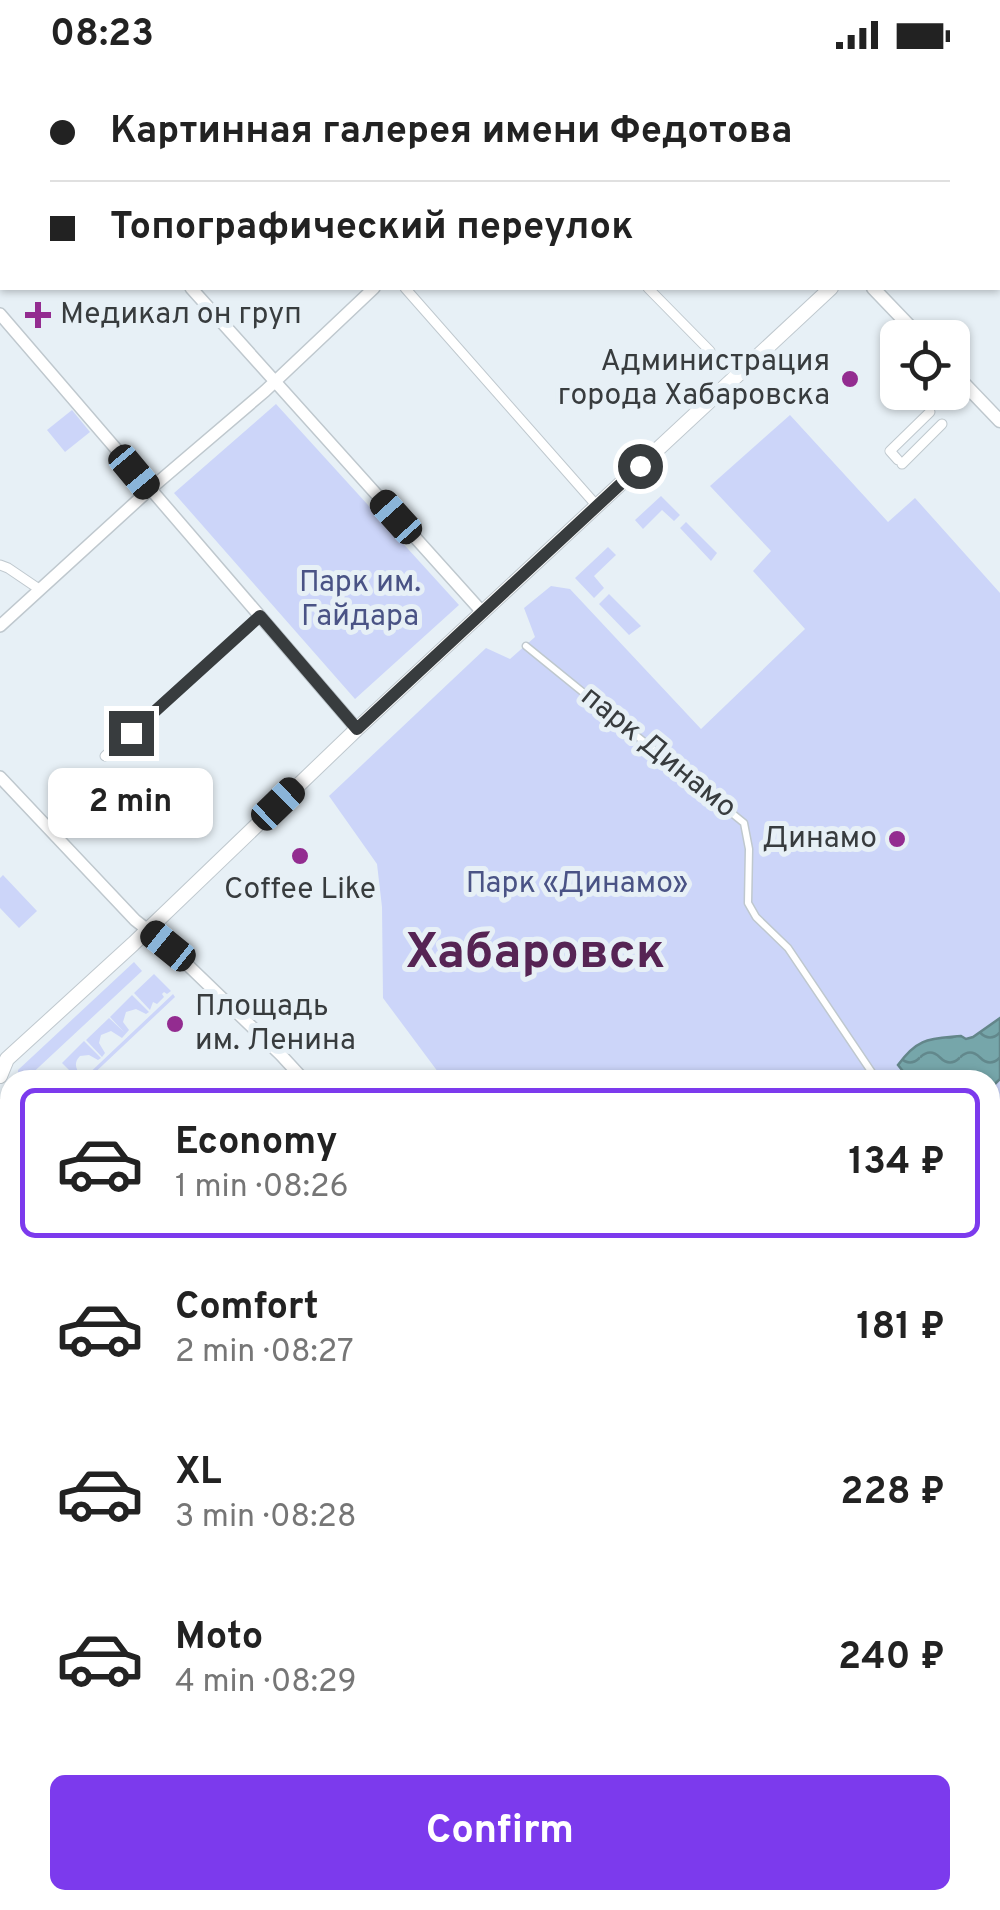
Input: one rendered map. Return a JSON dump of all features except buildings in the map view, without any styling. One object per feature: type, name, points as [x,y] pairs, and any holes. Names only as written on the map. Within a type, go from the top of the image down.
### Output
[{"type":"main road","points":[[2,1070],[7,1059],[829,290]]},
{"type":"main road","points":[[875,290],[903,320]]},
{"type":"main road","points":[[970,390],[1000,421]]},
{"type":"street","points":[[193,290],[483,613]]},
{"type":"street","points":[[0,626],[275,382],[372,290]]},
{"type":"street","points":[[407,290],[598,506]]},
{"type":"street","points":[[650,290],[710,351]]},
{"type":"street","points":[[0,314],[357,729]]},
{"type":"street","points":[[930,412],[890,451],[900,462],[942,424]]},
{"type":"street","points":[[912,429],[924,442]]},
{"type":"street","points":[[0,566],[39,590]]},
{"type":"street","points":[[105,756],[260,616]]},
{"type":"street","name":"парк Динамо","points":[[526,646],[744,823],[750,849],[748,903],[797,961],[869,1070]]},
{"type":"street","points":[[0,777],[135,920],[294,1070]]},
{"type":"green space","name":"Парк им. Гайдара","points":[[276,404],[459,605],[355,699],[174,493]]},
{"type":"green space","points":[[72,410],[90,432],[65,452],[47,430]]},
{"type":"green space","name":"Парк «Динамо»","points":[[790,415],[888,522],[915,498],[1000,593],[1000,1070],[437,1070],[383,998],[382,907],[377,864],[329,796],[486,648],[510,659],[535,637],[524,608],[551,586],[570,589],[701,729],[805,629],[753,571],[771,551],[710,486]]},
{"type":"green space","points":[[661,496],[680,515],[674,521],[662,510],[643,529],[635,520]]},
{"type":"green space","points":[[686,522],[717,553],[711,561],[680,528]]},
{"type":"green space","points":[[608,547],[616,555],[594,576],[604,588],[594,598],[575,578]]},
{"type":"green space","points":[[609,594],[641,626],[629,635],[599,604]]},
{"type":"green space","points":[[3,875],[37,911],[19,928],[0,908]]},
{"type":"green space","points":[[134,962],[142,971],[36,1070],[18,1070]]},
{"type":"green space","points":[[154,974],[171,991],[164,992],[164,997],[157,1004],[153,1002],[150,1010],[134,993]]},
{"type":"green space","points":[[173,994],[175,997],[98,1070],[93,1070]]},
{"type":"green space","points":[[132,995],[149,1012],[126,1012],[123,1022],[129,1030],[122,1038],[111,1031],[101,1035],[99,1043],[105,1053],[102,1057],[86,1040],[109,1018],[124,1032],[110,1017]]},
{"type":"green space","points":[[84,1041],[101,1058],[80,1056],[78,1070],[69,1070],[62,1063]]},
{"type":"water","points":[[1000,1018],[1000,1070],[902,1070],[898,1065],[925,1041],[973,1037]]},
{"type":"place","name":"Медикал он груп","points":[[38,315]]},
{"type":"place","name":"Администрация города Хабаровска","points":[[850,379]]},
{"type":"place","name":"Динамо","points":[[897,839]]},
{"type":"place","name":"Coffee Like","points":[[300,856]]},
{"type":"place","name":"Площадь им. Ленина","points":[[175,1024]]},
{"type":"district","name":"Хабаровск","points":[[535,954]]},
{"type":"route","points":[[131,733],[260,616],[357,729],[640,466]]}]
